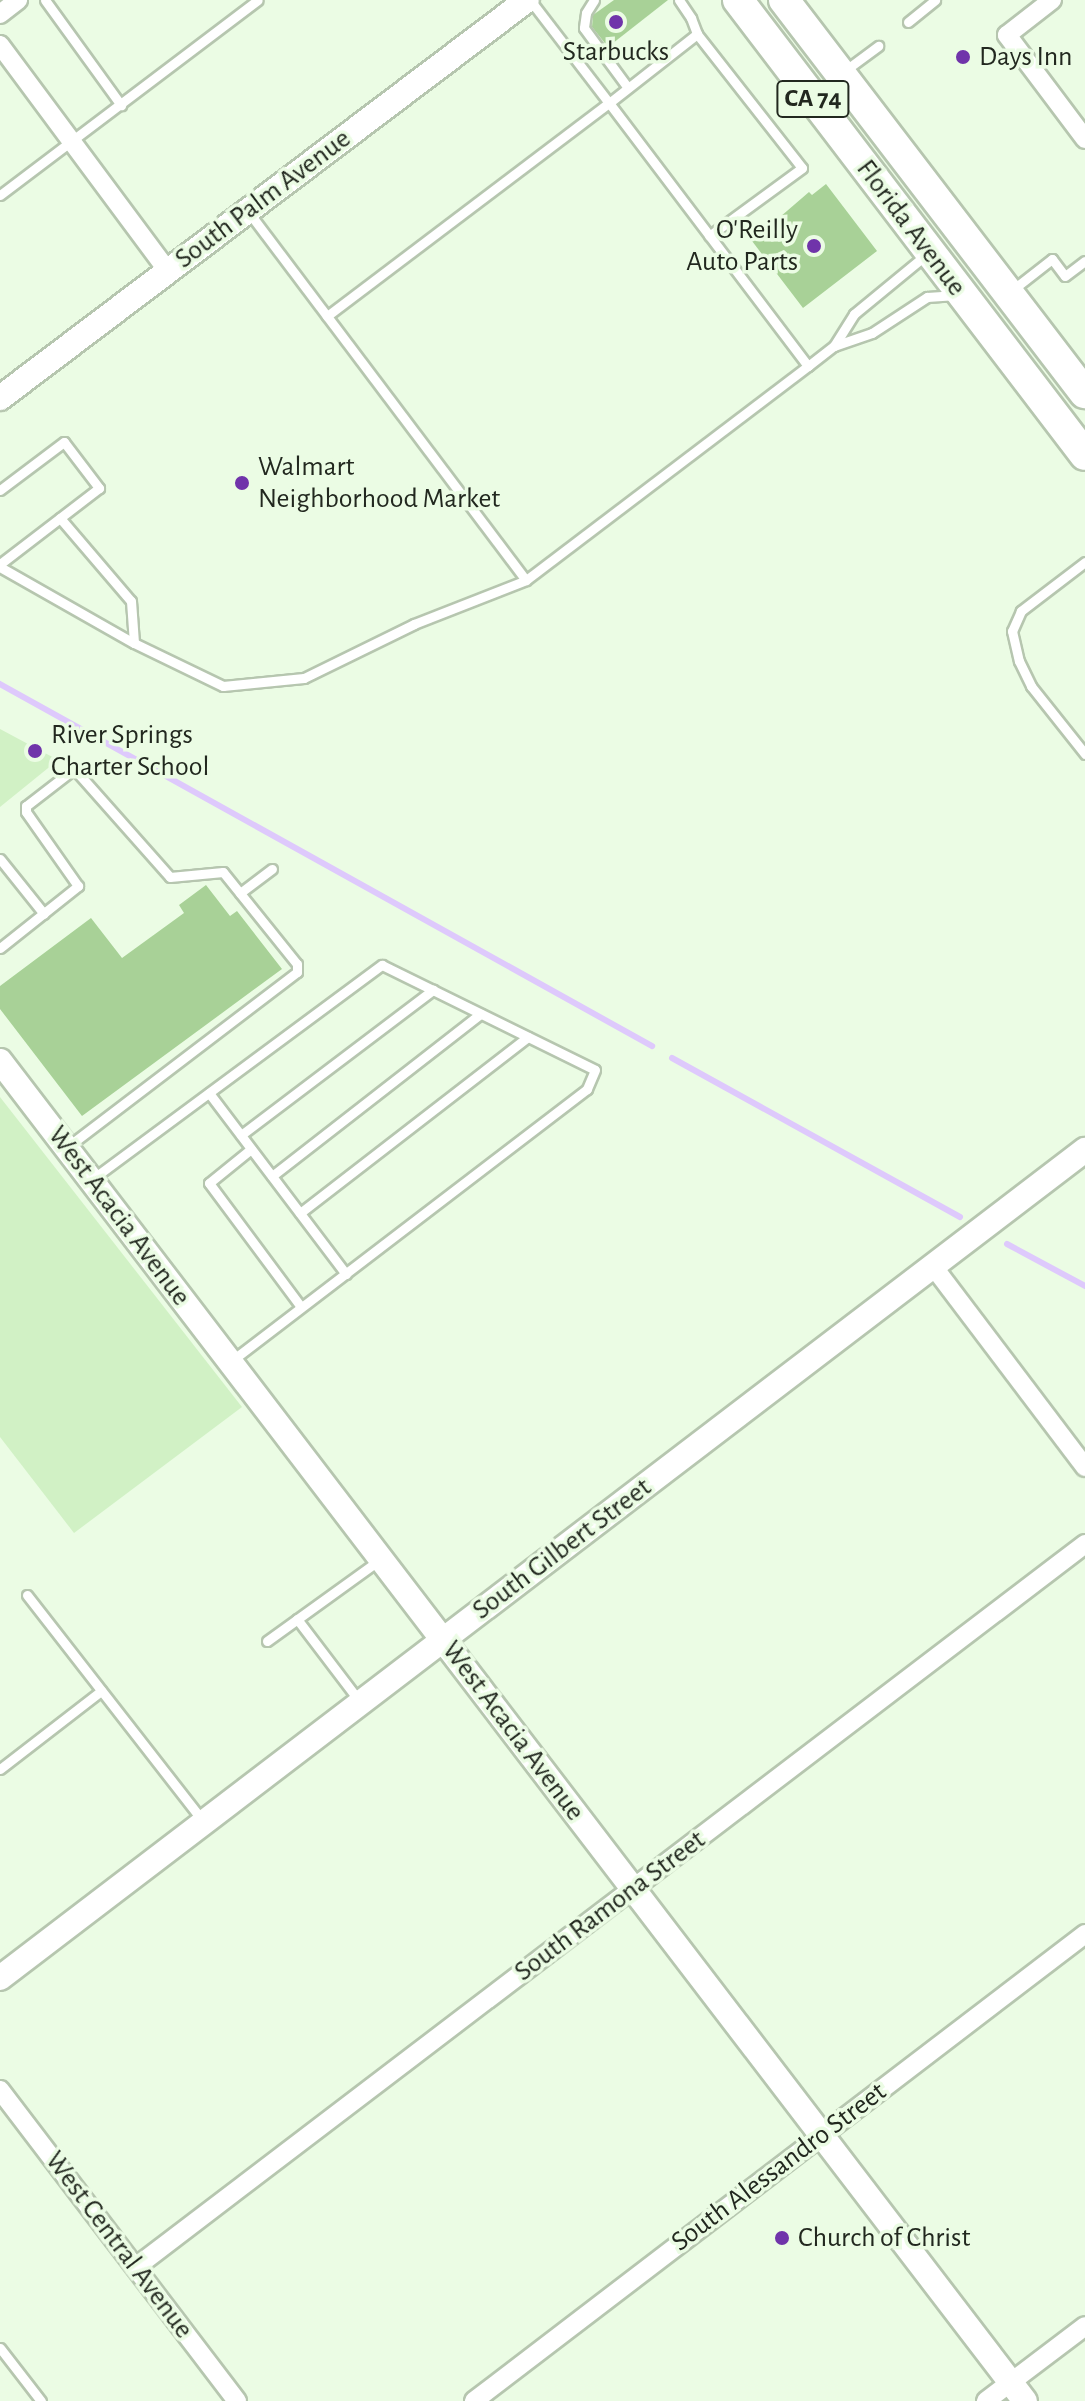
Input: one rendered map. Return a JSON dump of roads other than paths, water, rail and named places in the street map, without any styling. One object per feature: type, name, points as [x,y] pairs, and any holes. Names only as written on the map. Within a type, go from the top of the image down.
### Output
[{"type":"main road","name":"Florida Avenue","points":[[738,0],[1085,455]]},
{"type":"main road","points":[[784,0],[841,74]]},
{"type":"main road","name":"Florida Avenue","points":[[841,74],[1083,387]]},
{"type":"street","points":[[0,14],[18,0]]},
{"type":"street","name":"South Palm Avenue","points":[[0,398],[528,0]]},
{"type":"street","points":[[1052,0],[1007,35],[1085,139]]},
{"type":"street","points":[[0,45],[168,271]]},
{"type":"street","points":[[1049,409],[1083,387]]},
{"type":"street","name":"West Acacia Avenue","points":[[0,1061],[1018,2392]]},
{"type":"street","name":"South Gilbert Street","points":[[0,1978],[1085,1150]]},
{"type":"street","points":[[933,1266],[1085,1467]]},
{"type":"street","name":"South Ramona Street","points":[[136,2267],[1085,1544]]},
{"type":"street","name":"South Alessandro Street","points":[[474,2401],[1085,1934]]},
{"type":"street","name":"West Central Avenue","points":[[0,2090],[237,2401]]},
{"type":"street","points":[[986,2401],[1018,2392],[1085,2326]]},
{"type":"lane","points":[[45,0],[121,105]]},
{"type":"lane","points":[[0,195],[258,0]]},
{"type":"lane","points":[[528,0],[808,366]]},
{"type":"lane","points":[[594,0],[586,13],[584,28],[628,88]]},
{"type":"lane","points":[[679,0],[697,34],[802,168],[709,236]]},
{"type":"lane","points":[[908,22],[935,0]]},
{"type":"lane","points":[[327,316],[697,34]]},
{"type":"lane","points":[[841,74],[878,46]]},
{"type":"lane","points":[[248,211],[526,580]]},
{"type":"lane","points":[[834,346],[854,314],[929,252]]},
{"type":"lane","points":[[1008,293],[1052,259],[1065,276],[1085,261]]},
{"type":"lane","points":[[0,490],[64,442],[99,488],[0,565],[134,643],[223,686],[304,678],[414,624],[526,580],[834,346],[872,333],[927,297],[961,294]]},
{"type":"lane","points":[[60,518],[131,601],[134,643]]},
{"type":"lane","points":[[1085,562],[1021,611],[1012,631],[1019,661],[1031,686],[1085,754]]},
{"type":"lane","points":[[0,948],[78,886],[26,812],[26,806],[70,772],[77,772],[170,877],[223,872],[297,964],[297,972],[66,1147]]},
{"type":"lane","points":[[0,859],[44,914]]},
{"type":"lane","points":[[240,893],[272,869]]},
{"type":"lane","points":[[91,1180],[382,965],[595,1070],[587,1089],[230,1362]]},
{"type":"lane","points":[[241,1135],[433,990]]},
{"type":"lane","points":[[272,1176],[480,1014]]},
{"type":"lane","points":[[300,1213],[528,1037]]},
{"type":"lane","points":[[209,1093],[346,1274]]},
{"type":"lane","points":[[251,1149],[209,1183],[301,1307]]},
{"type":"lane","points":[[267,1641],[381,1559]]},
{"type":"lane","points":[[27,1595],[204,1823]]},
{"type":"lane","points":[[297,1619],[361,1703]]},
{"type":"lane","points":[[0,1769],[101,1691]]},
{"type":"lane","points":[[0,2348],[41,2401]]},
{"type":"waterway","points":[[0,684],[652,1046]]},
{"type":"waterway","points":[[672,1058],[960,1217]]},
{"type":"waterway","points":[[1007,1244],[1085,1286]]},
{"type":"place","name":"Starbucks","points":[[616,22]]},
{"type":"place","name":"Days Inn","points":[[963,57]]},
{"type":"place","name":"O'Reilly Auto Parts","points":[[814,246]]},
{"type":"place","name":"Walmart Neighborhood Market","points":[[242,483]]},
{"type":"place","name":"River Springs Charter School","points":[[35,751]]},
{"type":"place","name":"Church of Christ","points":[[782,2238]]}]
